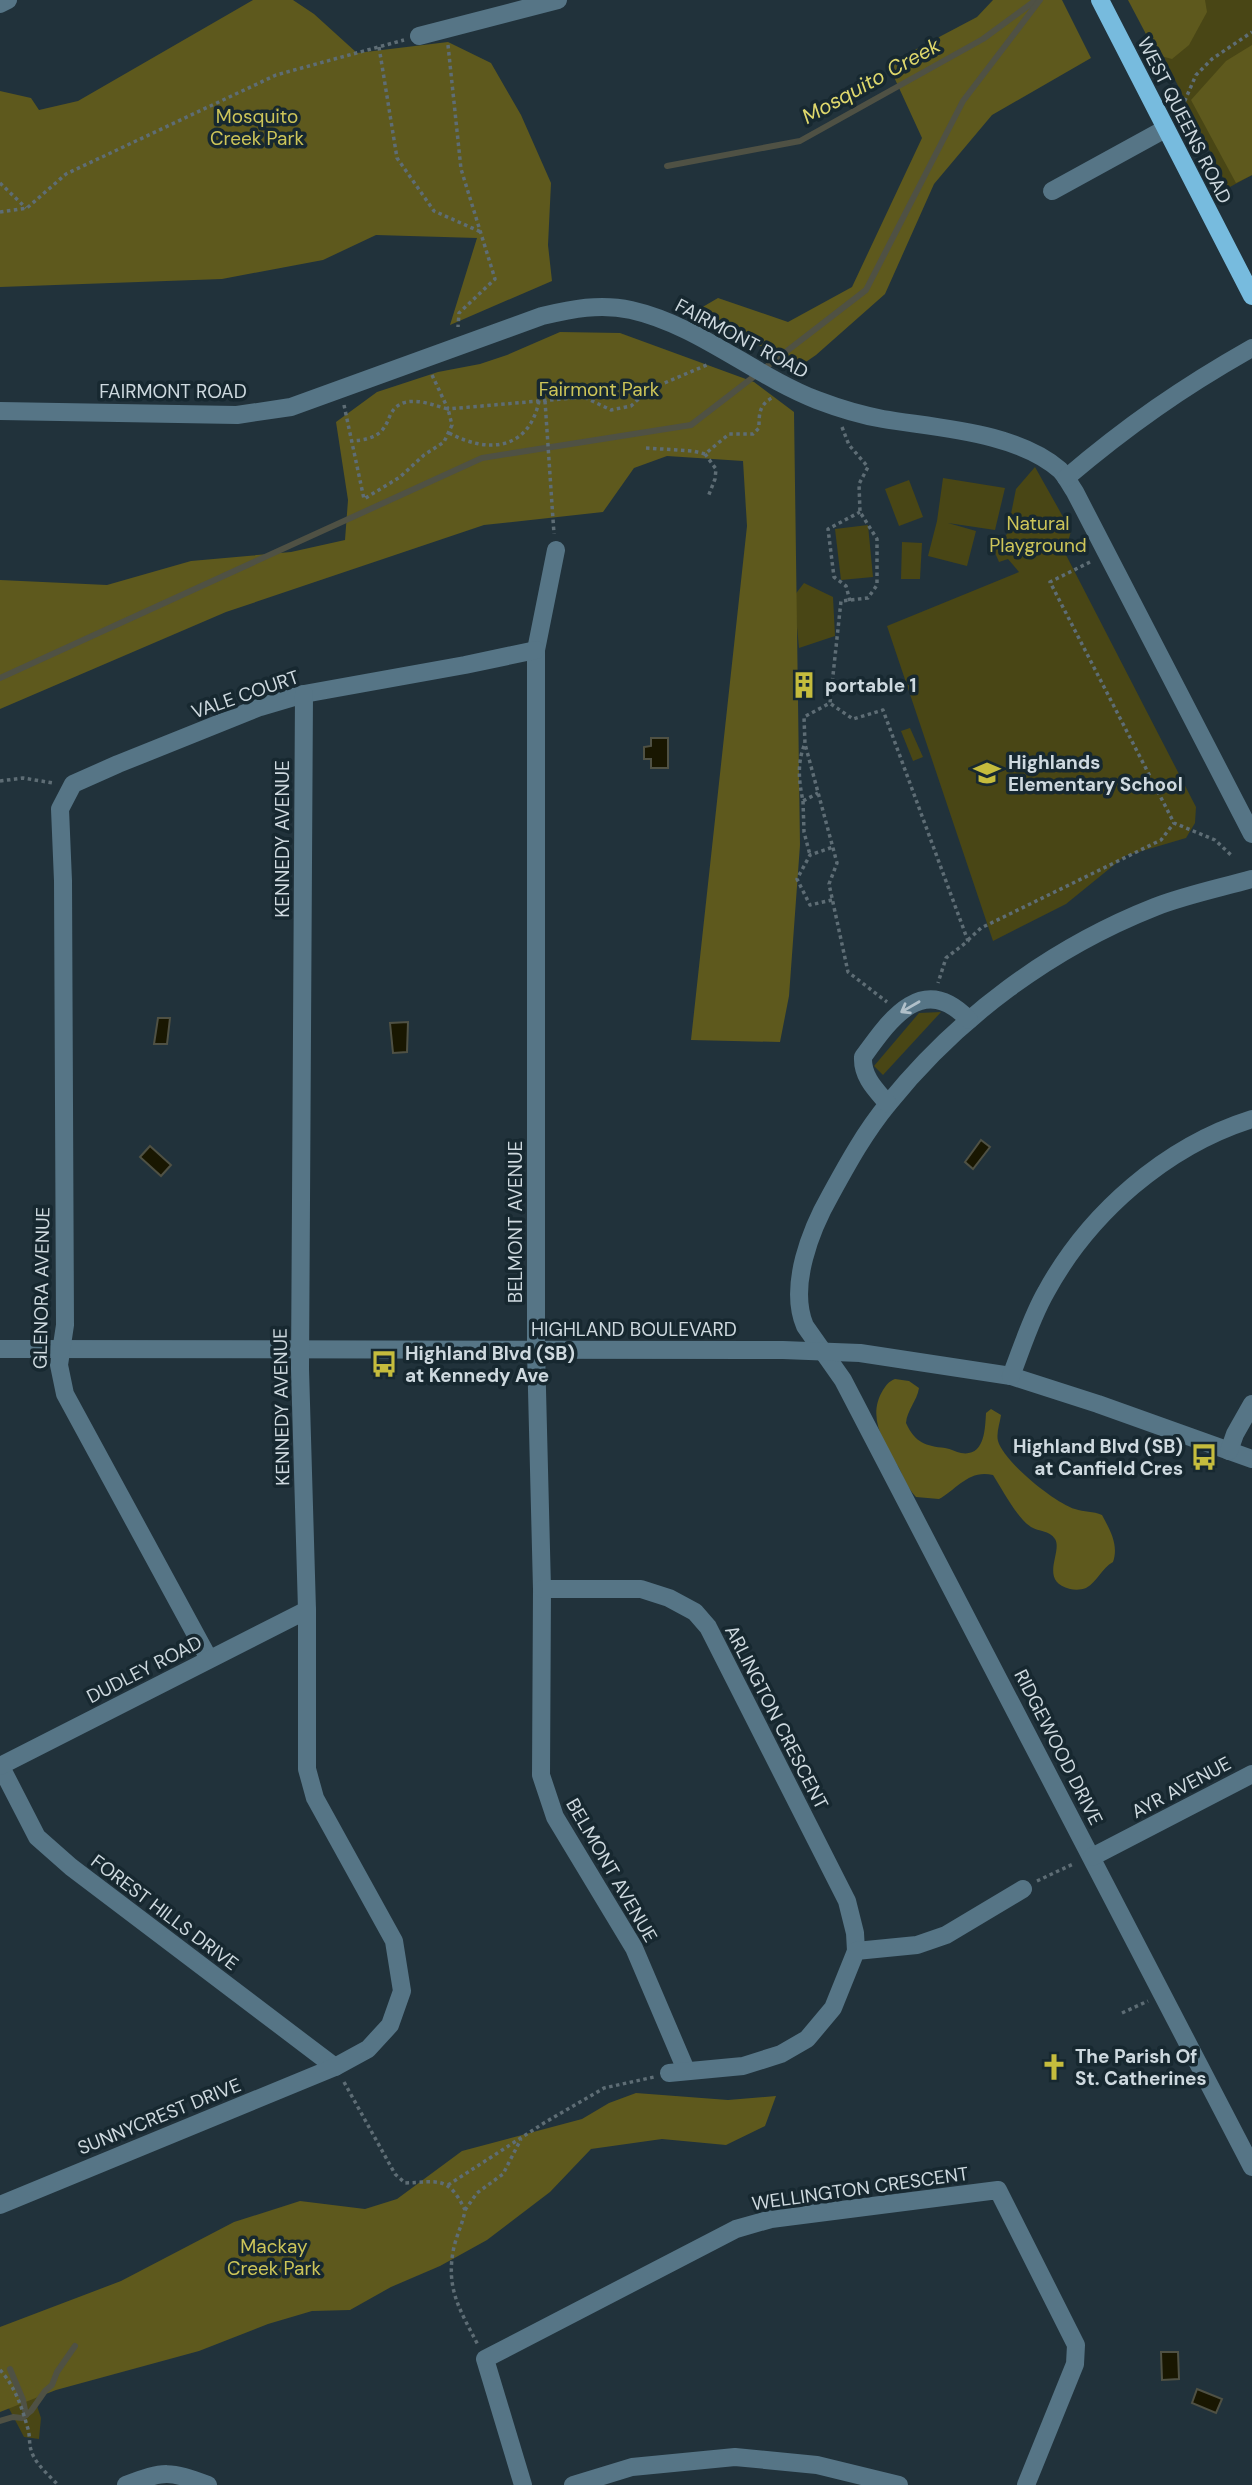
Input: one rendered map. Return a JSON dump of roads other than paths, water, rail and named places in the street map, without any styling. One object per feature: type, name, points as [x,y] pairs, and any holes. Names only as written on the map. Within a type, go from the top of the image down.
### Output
[{"type":"main road","name":"WEST QUEENS ROAD","points":[[1100,0],[1252,296]]},
{"type":"street","points":[[0,4],[8,0]]},
{"type":"street","points":[[419,36],[558,0]]},
{"type":"street","points":[[1052,191],[1166,129]]},
{"type":"street","name":"FAIRMONT ROAD","points":[[0,411],[237,415],[291,407],[541,316],[578,308],[606,306],[655,317],[731,354],[774,388],[879,419],[980,435],[1012,444],[1059,470],[1066,478],[1252,834]]},
{"type":"street","points":[[1066,478],[1113,438],[1164,401],[1252,348]]},
{"type":"street","name":"BELMONT AVENUE","points":[[556,550],[536,650],[536,1350],[542,1589],[541,1775],[555,1817],[634,1948],[678,2071],[743,2066],[781,2054],[807,2039],[833,2008],[856,1951]]},
{"type":"street","name":"VALE COURT","points":[[62,881],[60,809],[73,784],[260,707],[304,694],[536,650]]},
{"type":"street","name":"KENNEDY AVENUE","points":[[304,694],[300,1350],[307,1609],[307,1769],[315,1798],[394,1941],[402,1991],[390,2025],[368,2049],[335,2067]]},
{"type":"street","name":"RIDGEWOOD DRIVE","points":[[1252,879],[1157,906],[1110,926],[1059,954],[969,1020],[888,1104],[853,1155],[818,1216],[805,1250],[800,1282],[802,1319],[843,1380],[1252,2167]]},
{"type":"street","name":"GLENORA AVENUE","points":[[62,881],[65,1325],[59,1373],[65,1394],[209,1659]]},
{"type":"street","points":[[888,1104],[869,1081],[862,1066],[863,1058],[902,1011],[916,1002],[942,999],[956,1007],[969,1020]]},
{"type":"street","points":[[1011,1376],[1044,1294],[1061,1265],[1114,1203],[1156,1168],[1201,1140],[1252,1119]]},
{"type":"street","name":"HIGHLAND BOULEVARD","points":[[0,1349],[860,1353],[1011,1376],[1252,1459]]},
{"type":"street","points":[[1229,1451],[1234,1434],[1252,1404]]},
{"type":"street","name":"ARLINGTON CRESCENT","points":[[542,1589],[641,1589],[670,1598],[695,1612],[708,1627],[847,1901],[855,1933],[856,1951]]},
{"type":"street","name":"DUDLEY ROAD","points":[[0,1766],[307,1609]]},
{"type":"street","name":"FOREST HILLS DRIVE","points":[[0,1766],[37,1837],[335,2067]]},
{"type":"street","name":"AYR AVENUE","points":[[1092,1857],[1252,1774]]},
{"type":"street","points":[[856,1951],[917,1945],[946,1936],[1023,1889]]},
{"type":"street","name":"SUNNYCREST DRIVE","points":[[0,2205],[335,2067]]},
{"type":"street","name":"WELLINGTON CRESCENT","points":[[523,2485],[485,2359],[736,2229],[771,2219],[998,2190],[1076,2345],[1075,2364],[1026,2485]]},
{"type":"street","points":[[573,2485],[632,2467],[735,2457],[817,2465],[899,2485]]},
{"type":"street","points":[[125,2485],[151,2475],[174,2473],[208,2485]]},
{"type":"waterway","name":"Mosquito Creek","points":[[667,166],[800,141],[983,39],[1036,0]]},
{"type":"waterway","points":[[0,678],[482,458],[691,425],[866,290],[963,101],[1040,0]]},
{"type":"waterway","points":[[0,2421],[13,2417],[22,2418],[31,2411],[52,2385],[57,2372],[75,2346]]},
{"type":"waterway","points":[[10,2369],[26,2415]]},
{"type":"place","name":"portable 1","points":[[804,685]]},
{"type":"place","name":"Highlands Elementary School","points":[[987,773]]},
{"type":"place","name":"Highland Blvd (SB) at Kennedy Ave","points":[[384,1364]]},
{"type":"place","name":"Highland Blvd (SB) at Canfield Cres","points":[[1204,1457]]},
{"type":"place","name":"The Parish Of St. Catherines","points":[[1054,2067]]},
{"type":"park label","name":"Mosquito Creek Park","points":[[257,127]]},
{"type":"park label","name":"Fairmont Park","points":[[599,389]]},
{"type":"park label","name":"Natural Playground","points":[[1038,534]]},
{"type":"park label","name":"Mackay Creek Park","points":[[274,2257]]}]
